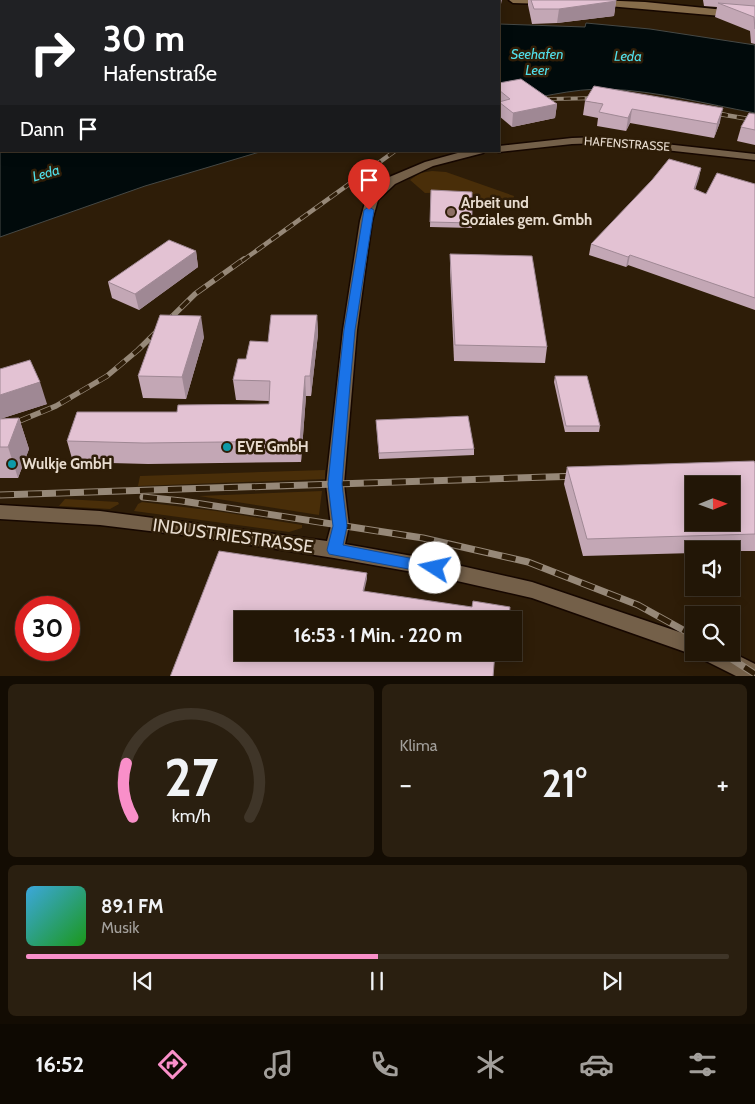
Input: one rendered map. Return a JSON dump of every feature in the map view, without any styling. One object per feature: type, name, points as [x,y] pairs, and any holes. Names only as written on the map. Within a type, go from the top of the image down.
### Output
[{"type":"street","points":[[513,0],[559,1]]},
{"type":"street","points":[[584,2],[645,4],[755,16]]},
{"type":"street","name":"HAFENSTRASSE","points":[[500,148],[602,140],[755,157]]},
{"type":"street","points":[[334,550],[340,526],[335,484],[350,330],[366,221],[372,199],[391,181],[429,164],[475,152]]},
{"type":"street","name":"INDUSTRIESTRASSE","points":[[0,512],[115,520],[334,550],[435,568],[532,590],[685,643]]},
{"type":"street","points":[[728,661],[755,674]]},
{"type":"shaded area","points":[[432,171],[446,172],[514,196],[512,208],[485,209],[476,199],[477,195],[458,192],[425,193],[410,180],[420,173]]},
{"type":"shaded area","points":[[325,470],[325,479],[138,486],[140,476]]},
{"type":"shaded area","points":[[322,491],[319,515],[199,496]]},
{"type":"shaded area","points":[[65,499],[118,502],[119,504],[110,509],[59,506]]},
{"type":"shaded area","points":[[142,502],[216,511],[302,525],[302,528],[289,532],[134,511],[138,504]]},
{"type":"water","name":"Seehafen Leer","points":[[586,23],[650,29],[755,45],[755,113],[663,95],[608,89],[567,92],[500,105],[500,24],[585,27]]},
{"type":"water","name":"Leda","points":[[0,152],[260,152],[145,186],[0,237]]},
{"type":"building","points":[[531,0],[616,1],[559,9],[534,9]]},
{"type":"building","points":[[718,3],[755,6],[755,29],[754,17]]},
{"type":"building","points":[[521,79],[557,104],[513,113],[500,103],[510,99],[500,91],[500,83]]},
{"type":"building","points":[[594,86],[723,108],[717,124],[632,109],[628,118],[599,112],[603,104],[585,101]]},
{"type":"building","points":[[749,113],[755,114],[755,130],[741,127]]},
{"type":"building","points":[[669,159],[701,168],[694,189],[706,194],[717,173],[755,184],[755,298],[630,255],[628,257],[591,244],[652,180]]},
{"type":"building","name":"Arbeit und Soziales gem. Gmbh","points":[[431,190],[472,192],[472,223],[430,222]]},
{"type":"building","points":[[169,240],[196,251],[135,294],[108,282]]},
{"type":"building","points":[[450,254],[532,256],[547,347],[455,345]]},
{"type":"building","points":[[160,315],[201,316],[182,377],[138,376]]},
{"type":"building","points":[[271,315],[317,315],[310,376],[305,376],[300,441],[144,443],[67,441],[77,412],[177,412],[178,405],[269,404],[270,381],[233,380],[238,359],[246,359],[250,341],[268,342]]},
{"type":"building","points":[[30,360],[40,382],[0,395],[0,369]]},
{"type":"building","points":[[555,376],[587,376],[600,426],[566,426]]},
{"type":"building","points":[[468,416],[474,449],[379,453],[376,420]]},
{"type":"building","points":[[19,418],[8,447],[0,447],[0,419]]},
{"type":"building","points":[[754,461],[755,463],[755,534],[587,539],[567,467]]},
{"type":"building","points":[[219,551],[367,573],[363,591],[472,607],[473,601],[510,607],[510,611],[234,611],[234,661],[494,661],[493,676],[170,676]]},
{"type":"railway","points":[[536,102],[551,99],[600,98]]},
{"type":"railway","points":[[707,112],[727,115]]},
{"type":"railway","points":[[719,114],[755,120]]},
{"type":"railway","points":[[242,261],[394,152]]},
{"type":"railway","points":[[0,429],[56,406],[107,376],[138,350],[195,294],[244,259]]},
{"type":"railway","points":[[0,495],[580,476]]},
{"type":"railway","points":[[143,497],[182,501],[423,538],[528,562],[638,605],[685,631]]},
{"type":"railway","points":[[735,661],[755,674]]},
{"type":"place","name":"Arbeit und Soziales gem. Gmbh","points":[[451,212]]},
{"type":"place","name":"EVE GmbH","points":[[227,447]]},
{"type":"place","name":"Wulkje GmbH","points":[[12,464]]},
{"type":"route","points":[[369,210],[350,330],[344,385],[335,484],[340,526],[334,550],[435,568]]}]
